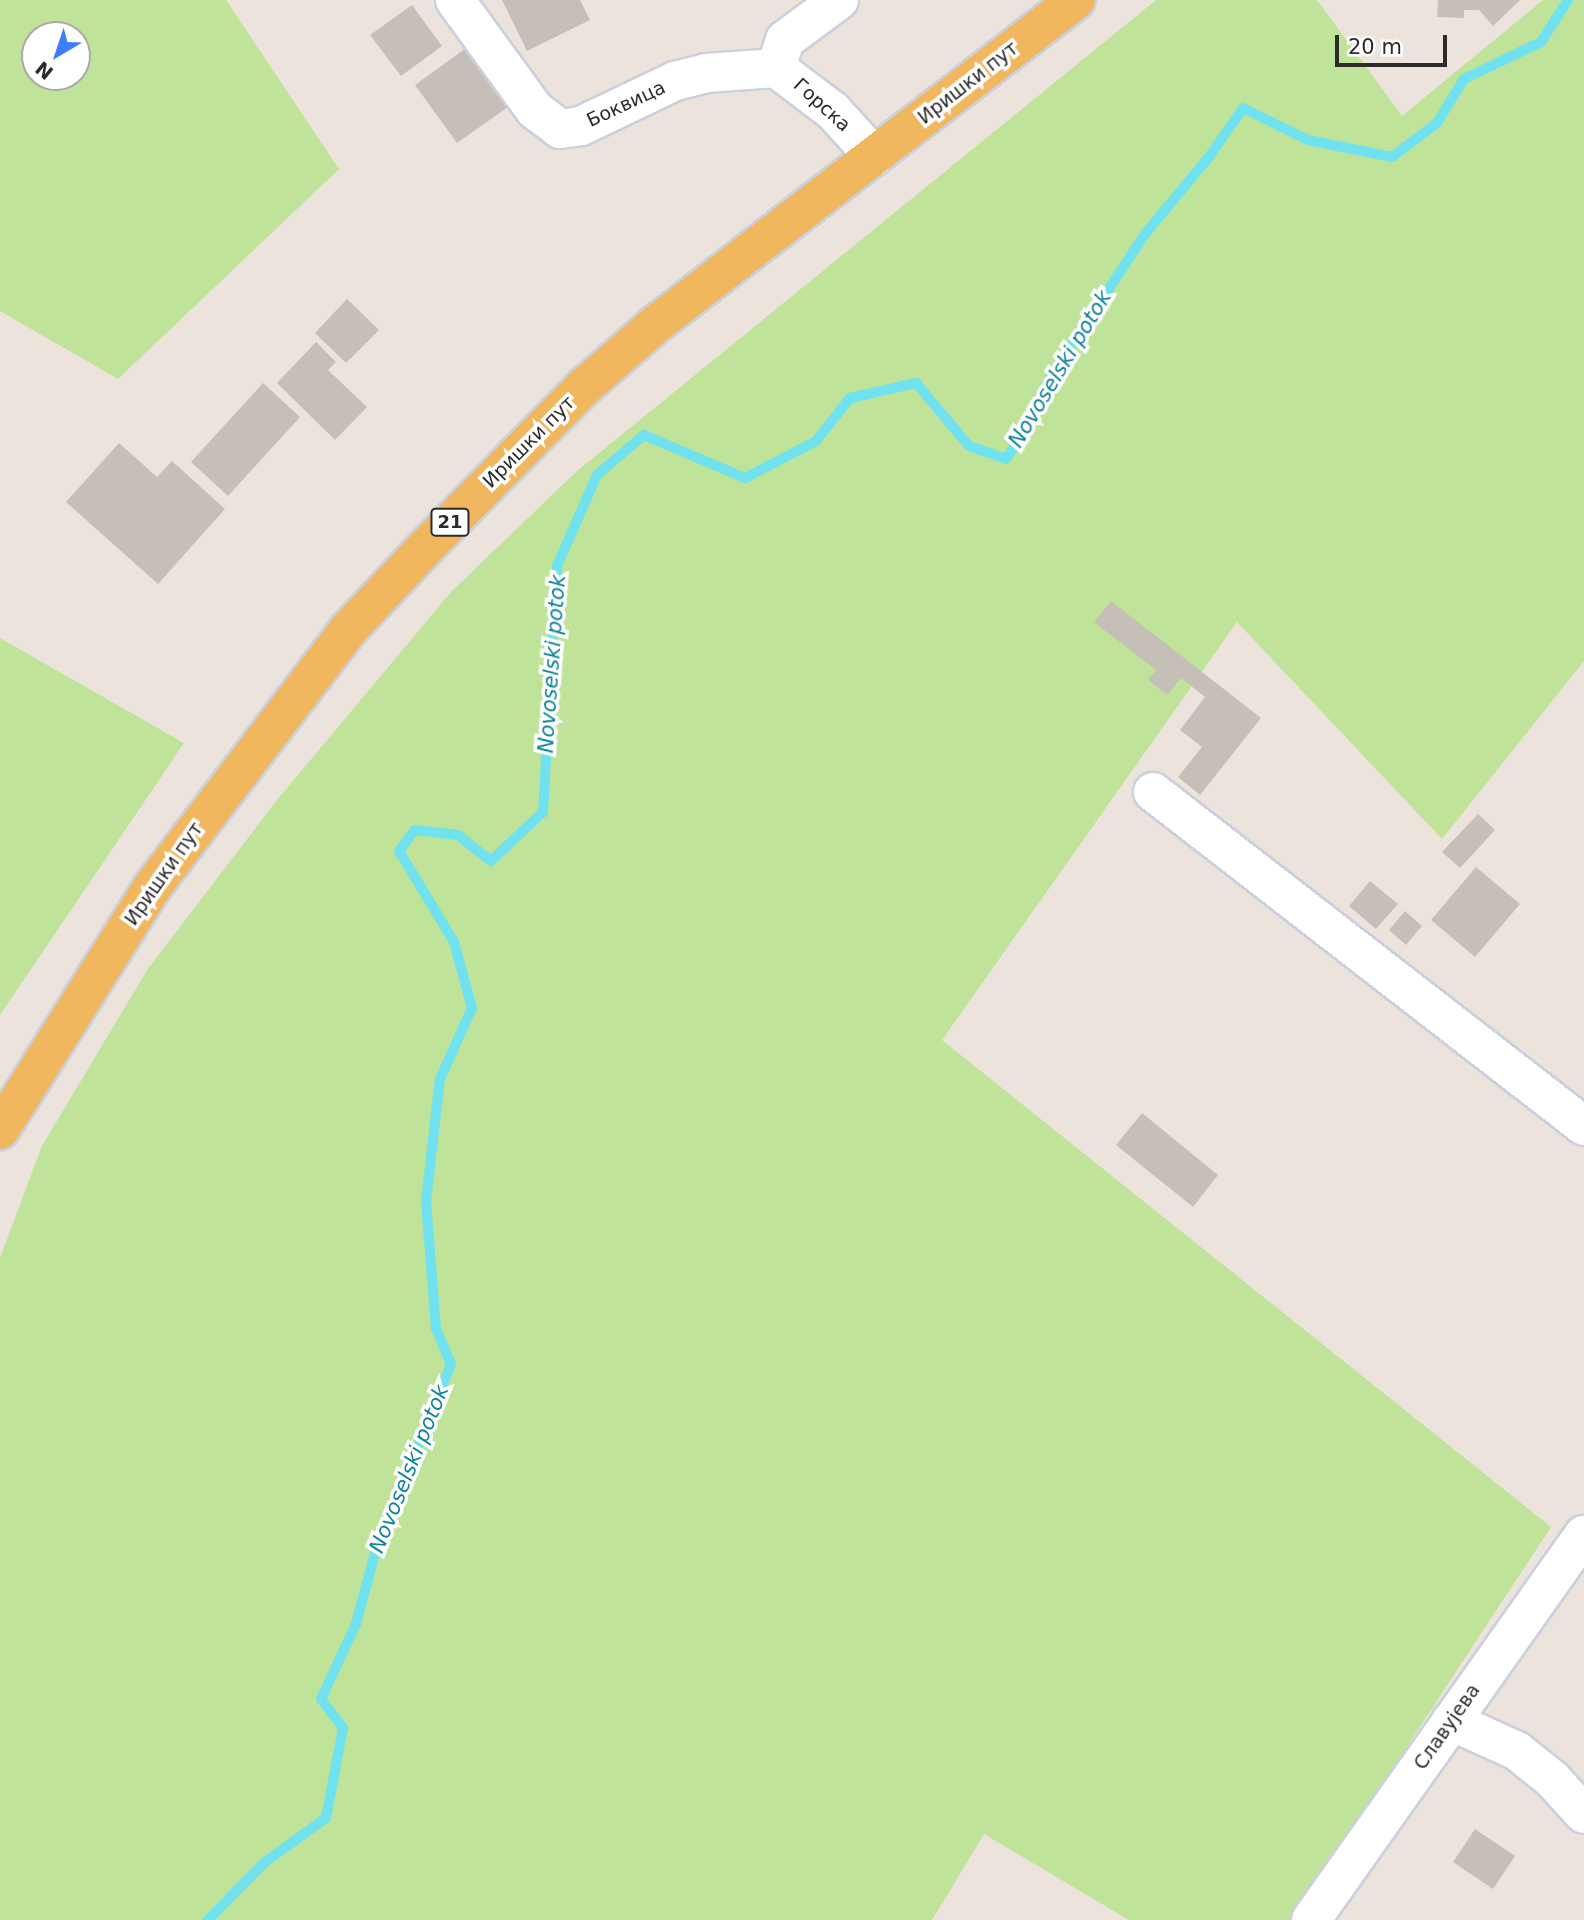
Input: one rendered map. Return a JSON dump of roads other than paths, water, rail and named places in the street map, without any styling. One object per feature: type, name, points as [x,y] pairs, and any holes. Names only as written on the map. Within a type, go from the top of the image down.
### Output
[{"type":"main road","name":"Иришки пут","points":[[0,1130],[153,886],[349,629],[585,386],[656,324],[1076,0]]},
{"type":"street","name":"Боквица","points":[[455,0],[535,110],[560,129],[581,126],[676,81],[706,73],[776,68]]},
{"type":"street","name":"Горска","points":[[839,0],[785,40],[776,68],[833,111],[874,156]]},
{"type":"street","points":[[1153,792],[1584,1126]]},
{"type":"street","name":"Славујева","points":[[1311,1920],[1584,1535]]},
{"type":"street","points":[[1451,1721],[1517,1751],[1552,1779],[1584,1814]]},
{"type":"waterway","name":"Novoselski potok","points":[[208,1920],[265,1862],[326,1818],[343,1728],[321,1699],[356,1624],[375,1553],[451,1364],[436,1328],[426,1201],[440,1079],[472,1008],[454,942],[399,851],[415,830],[458,835],[491,861],[543,812],[557,566],[597,475],[644,435],[745,478],[816,441],[850,398],[916,383],[969,446],[1006,459],[1028,426],[1050,378],[1145,234],[1209,157],[1243,108],[1308,140],[1392,157],[1437,123],[1464,79],[1541,42],[1568,0]]}]
